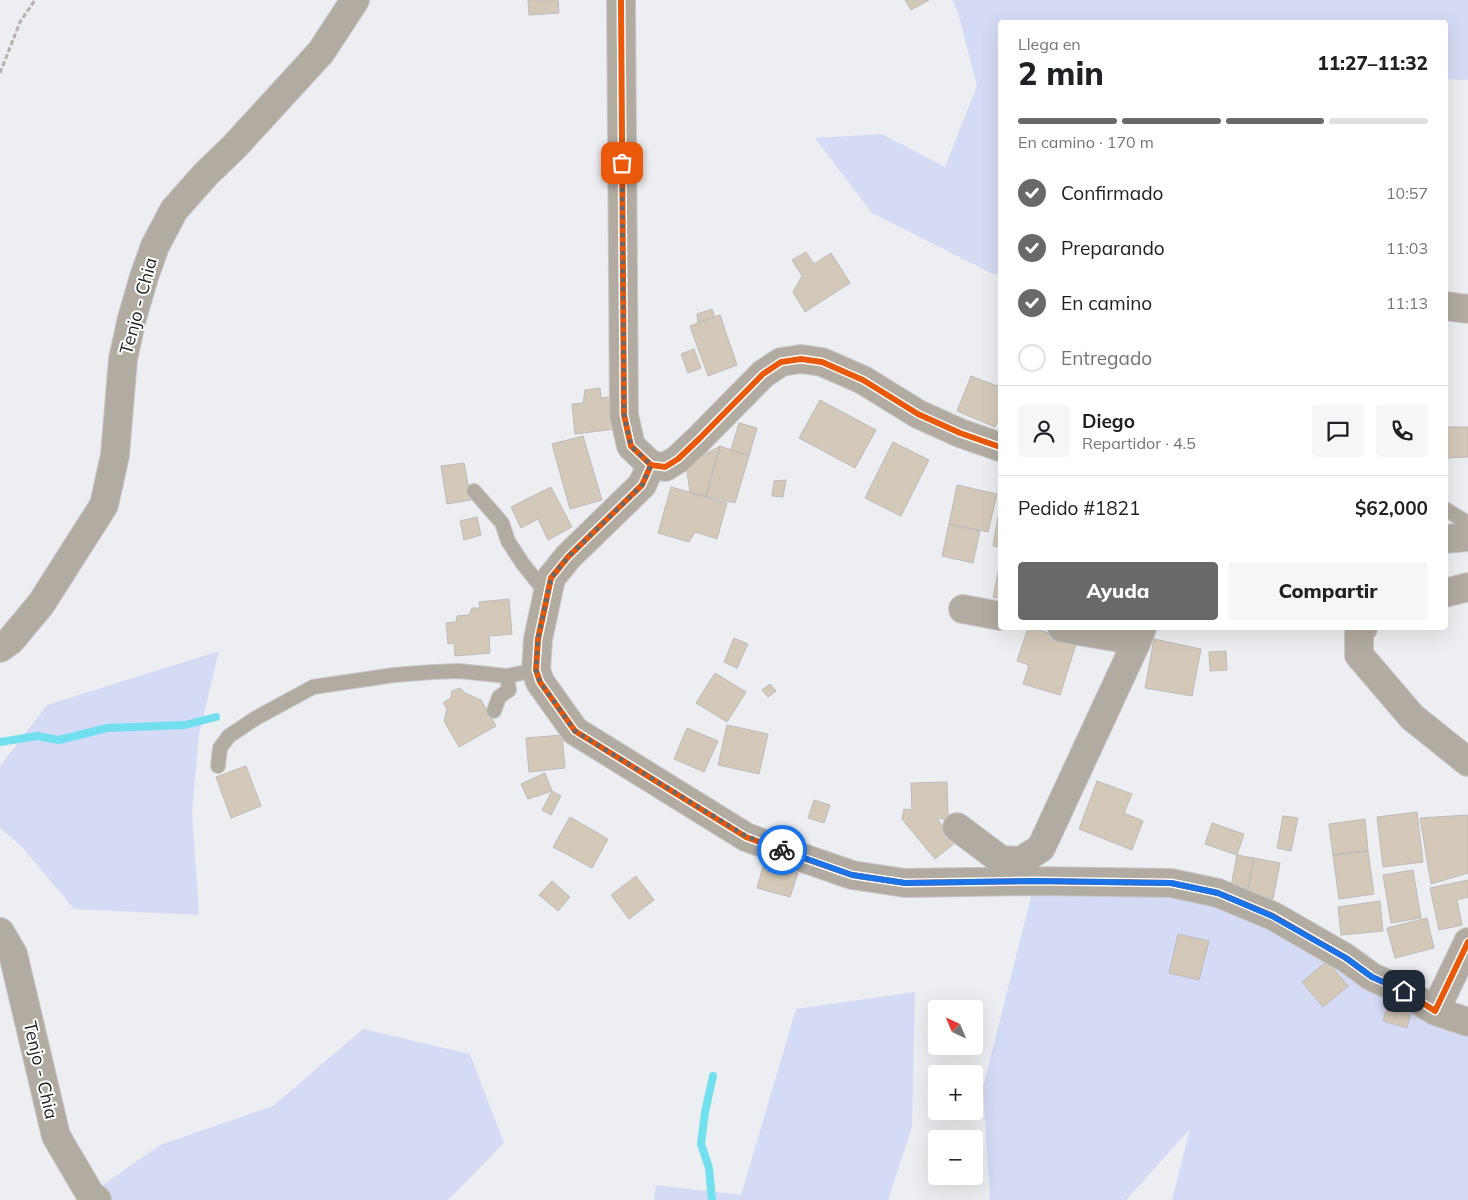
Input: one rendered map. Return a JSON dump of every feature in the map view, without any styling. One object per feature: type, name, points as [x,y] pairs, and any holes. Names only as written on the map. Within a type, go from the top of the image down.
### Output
[{"type":"street","name":"Tenjo - Chia","points":[[0,648],[10,641],[41,604],[104,505],[115,455],[123,359],[132,318],[155,246],[174,210],[321,52],[355,0]]},
{"type":"street","points":[[621,0],[624,414],[631,446],[651,465],[665,467],[678,459],[763,374],[782,362],[801,358],[822,362],[863,380],[918,414],[960,433],[998,446]]},
{"type":"street","points":[[1448,306],[1468,309]]},
{"type":"street","points":[[651,465],[642,485],[568,557],[551,578],[538,639],[536,670],[540,682],[575,731],[746,836],[852,875],[905,883],[1035,881],[1171,883],[1218,893],[1280,920],[1346,958],[1372,977],[1404,991],[1435,1012],[1468,1022]]},
{"type":"street","points":[[1448,539],[1468,537]]},
{"type":"street","points":[[1448,592],[1468,587]]},
{"type":"street","points":[[964,609],[998,616]]},
{"type":"street","points":[[958,828],[1001,860],[1020,861],[1041,848],[1139,634],[1088,630]]},
{"type":"street","points":[[1361,630],[1359,633],[1359,655],[1412,716],[1468,762]]},
{"type":"street","name":"Tenjo - Chia","points":[[0,932],[13,954],[56,1136],[90,1194],[97,1200]]},
{"type":"street","points":[[1435,1012],[1468,942]]},
{"type":"lane","points":[[474,491],[502,523],[508,541],[523,564],[547,594]]},
{"type":"lane","points":[[1448,511],[1468,523]]},
{"type":"lane","points":[[218,766],[220,748],[229,736],[256,718],[313,687],[394,675],[433,672],[459,671],[507,676],[536,670]]},
{"type":"lane","points":[[494,711],[499,696],[508,690],[507,676]]},
{"type":"path","points":[[0,73],[20,22],[35,0]]},
{"type":"shaded area","points":[[952,0],[1468,0],[1468,80],[1448,79],[1448,20],[998,20],[998,274],[993,274],[872,213],[815,138],[882,134],[945,167],[977,86],[958,13]]},
{"type":"shaded area","points":[[219,651],[199,734],[192,812],[199,915],[74,909],[23,848],[0,828],[0,766],[47,705]]},
{"type":"shaded area","points":[[1035,881],[1171,883],[1468,1022],[1468,1200],[1172,1200],[1190,1129],[1126,1200],[990,1200],[983,1087]]},
{"type":"shaded area","points":[[915,992],[912,1127],[888,1200],[654,1200],[656,1185],[741,1195],[796,1009]]},
{"type":"shaded area","points":[[363,1029],[470,1054],[504,1143],[448,1200],[97,1200],[90,1194],[160,1145],[273,1106]]},
{"type":"building","points":[[528,0],[558,0],[559,13],[529,15]]},
{"type":"building","points":[[905,0],[929,0],[911,10]]},
{"type":"building","points":[[806,252],[814,264],[831,253],[850,283],[805,312],[793,292],[802,276],[792,260]]},
{"type":"building","points":[[712,309],[715,317],[698,323],[697,314]]},
{"type":"building","points":[[720,315],[737,365],[708,376],[690,326]]},
{"type":"building","points":[[694,349],[701,368],[688,373],[681,354]]},
{"type":"building","points":[[971,376],[998,386],[998,420],[995,427],[957,411]]},
{"type":"building","points":[[600,388],[601,398],[610,397],[615,429],[575,434],[572,404],[583,403],[585,390]]},
{"type":"building","points":[[820,400],[876,430],[855,468],[799,438]]},
{"type":"building","points":[[739,423],[757,428],[749,456],[731,450]]},
{"type":"building","points":[[1448,427],[1468,427],[1468,457],[1448,458]]},
{"type":"building","points":[[583,436],[602,500],[570,509],[552,444]]},
{"type":"building","points":[[893,442],[929,460],[901,516],[865,498]]},
{"type":"building","points":[[720,446],[749,456],[735,503],[706,496]]},
{"type":"building","points":[[720,446],[706,496],[690,492],[686,465]]},
{"type":"building","points":[[464,463],[471,500],[447,504],[441,466]]},
{"type":"building","points":[[786,480],[783,497],[772,496],[774,481]]},
{"type":"building","points":[[957,485],[997,494],[988,532],[949,524]]},
{"type":"building","points":[[551,487],[572,527],[548,540],[538,519],[521,528],[511,507]]},
{"type":"building","points":[[671,487],[727,503],[717,539],[695,532],[689,542],[658,533]]},
{"type":"building","points":[[477,517],[481,535],[464,540],[460,521]]},
{"type":"building","points":[[998,517],[998,547],[993,546]]},
{"type":"building","points":[[949,524],[980,531],[973,563],[942,556]]},
{"type":"building","points":[[998,573],[998,598],[993,597]]},
{"type":"building","points":[[509,599],[512,634],[489,636],[490,653],[455,656],[454,643],[448,644],[446,623],[456,622],[457,616],[469,615],[472,608],[480,608],[479,602]]},
{"type":"building","points":[[1027,630],[1039,630],[1077,641],[1060,695],[1023,684],[1029,665],[1017,661]]},
{"type":"building","points":[[734,638],[748,644],[737,668],[724,662]]},
{"type":"building","points":[[1154,639],[1201,649],[1192,696],[1145,688]]},
{"type":"building","points":[[1226,651],[1227,670],[1210,671],[1209,652]]},
{"type":"building","points":[[715,673],[746,692],[727,722],[696,703]]},
{"type":"building","points":[[770,684],[776,691],[768,697],[762,690]]},
{"type":"building","points":[[460,688],[465,693],[481,700],[496,726],[459,747],[444,721],[447,709],[443,703],[451,698],[452,691]]},
{"type":"building","points":[[727,725],[768,734],[759,774],[718,765]]},
{"type":"building","points":[[687,728],[718,741],[704,772],[674,759]]},
{"type":"building","points":[[562,735],[565,768],[529,772],[526,738]]},
{"type":"building","points":[[246,766],[261,806],[231,818],[216,777]]},
{"type":"building","points":[[545,773],[552,791],[528,799],[521,784]]},
{"type":"building","points":[[1097,781],[1132,794],[1124,813],[1143,821],[1132,850],[1079,829]]},
{"type":"building","points":[[947,782],[948,819],[937,819],[956,842],[935,859],[902,819],[904,809],[912,810],[911,783]]},
{"type":"building","points":[[552,791],[561,796],[551,815],[542,810]]},
{"type":"building","points":[[814,800],[830,805],[824,823],[808,818]]},
{"type":"building","points":[[1417,812],[1423,862],[1383,867],[1377,817]]},
{"type":"building","points":[[1468,815],[1468,873],[1431,884],[1420,818]]},
{"type":"building","points":[[1283,816],[1298,818],[1291,851],[1277,848]]},
{"type":"building","points":[[570,817],[608,839],[592,868],[553,847]]},
{"type":"building","points":[[1365,819],[1368,851],[1333,855],[1329,824]]},
{"type":"building","points":[[1212,823],[1244,834],[1237,855],[1205,844]]},
{"type":"building","points":[[1368,851],[1374,894],[1339,899],[1333,855]]},
{"type":"building","points":[[1237,855],[1254,858],[1247,894],[1230,891]]},
{"type":"building","points":[[1254,858],[1280,863],[1273,899],[1247,894]]},
{"type":"building","points":[[764,863],[798,873],[790,897],[757,888]]},
{"type":"building","points":[[1413,870],[1421,918],[1391,923],[1383,875]]},
{"type":"building","points":[[636,876],[654,900],[629,919],[611,895]]},
{"type":"building","points":[[1468,880],[1468,897],[1457,900],[1462,925],[1439,930],[1430,888]]},
{"type":"building","points":[[552,881],[570,897],[558,911],[539,895]]},
{"type":"building","points":[[1380,901],[1383,931],[1341,935],[1338,907]]},
{"type":"building","points":[[1427,918],[1434,948],[1395,958],[1387,928]]},
{"type":"building","points":[[1178,934],[1209,941],[1199,980],[1169,973]]},
{"type":"building","points":[[1327,961],[1348,986],[1323,1007],[1302,982]]},
{"type":"building","points":[[1389,1000],[1412,1007],[1407,1028],[1383,1021]]},
{"type":"waterway","points":[[0,742],[37,736],[59,740],[107,728],[185,725],[216,717]]},
{"type":"waterway","points":[[712,1200],[709,1168],[701,1144],[705,1112],[713,1076]]},
{"type":"cycle path","points":[[621,0],[624,415],[631,446],[651,465],[665,467],[678,459],[763,374],[781,362],[801,359],[822,362],[863,380],[918,414],[960,433],[998,446]]},
{"type":"cycle path","points":[[651,465],[642,485],[568,557],[551,578],[538,639],[536,670],[540,682],[575,731],[746,837],[852,875],[905,883],[1035,881],[1171,883],[1218,893],[1273,916],[1346,958],[1372,977],[1404,991],[1435,1011],[1468,942]]},
{"type":"way so far","points":[[622,163],[624,414],[631,446],[651,465],[642,485],[568,557],[551,578],[538,639],[536,670],[540,682],[575,731],[746,836],[782,850]]},
{"type":"route","points":[[782,850],[852,875],[905,883],[1035,881],[1171,883],[1218,893],[1272,916],[1310,936],[1346,958],[1372,977],[1404,991]]}]
